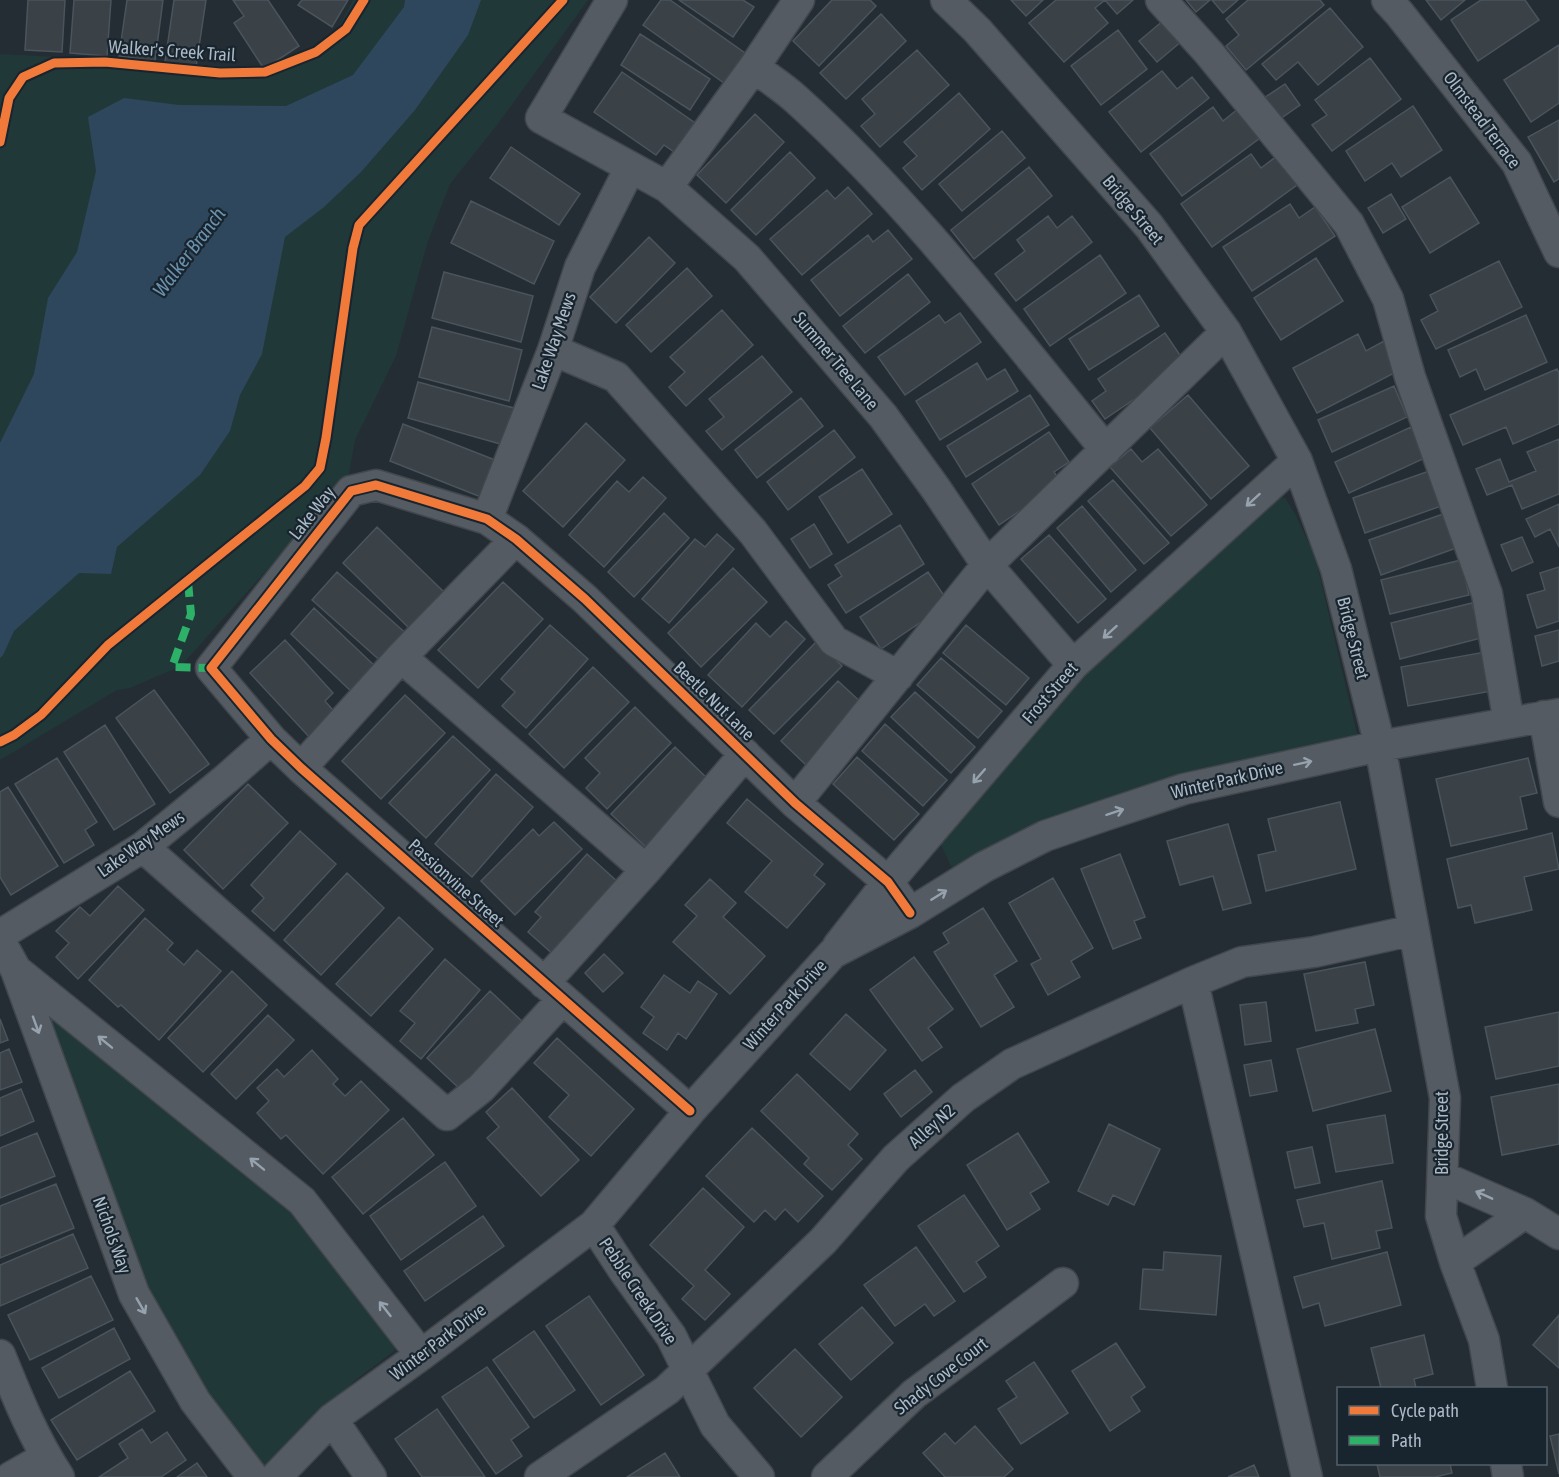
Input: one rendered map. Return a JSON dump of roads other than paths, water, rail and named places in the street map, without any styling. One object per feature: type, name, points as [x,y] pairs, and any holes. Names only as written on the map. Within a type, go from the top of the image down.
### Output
[{"type":"street","name":"Summer Tree Lane","points":[[612,0],[541,118],[667,188],[747,258],[826,348],[889,425],[936,489],[987,565],[1074,665]]},
{"type":"street","points":[[667,188],[799,0]]},
{"type":"street","name":"Bridge Street","points":[[946,0],[977,30],[1149,226],[1226,332],[1297,461],[1336,569],[1380,746],[1445,1098],[1441,1216],[1455,1262],[1484,1340],[1492,1387]]},
{"type":"street","points":[[1161,0],[1209,53],[1348,224],[1388,299],[1410,377],[1487,594],[1509,723]]},
{"type":"street","name":"Olmstead Terrace","points":[[1387,0],[1517,163],[1559,252]]},
{"type":"street","points":[[754,67],[796,98],[870,171],[946,254],[1106,450]]},
{"type":"street","name":"Lake Way Mews","points":[[487,519],[553,350],[580,267],[630,168]]},
{"type":"street","points":[[795,803],[987,565],[1226,332]]},
{"type":"street","points":[[553,350],[616,377],[753,532],[834,641],[898,676]]},
{"type":"street","name":"Frost Street","points":[[832,953],[888,882],[1074,665],[1297,461]]},
{"type":"street","name":"Lake Way","points":[[210,668],[351,491],[376,485],[487,519]]},
{"type":"street","name":"Beetle Nut Lane","points":[[487,519],[516,539],[585,599],[795,803],[888,882],[910,913]]},
{"type":"street","points":[[301,768],[400,657],[516,539]]},
{"type":"street","points":[[400,657],[646,870]]},
{"type":"street","name":"Passionvine Street","points":[[210,668],[271,738],[301,768],[690,1111]]},
{"type":"street","points":[[1552,715],[1559,802]]},
{"type":"street","name":"Winter Park Drive","points":[[276,1477],[332,1419],[594,1225],[690,1111],[832,953],[910,913],[984,867],[1045,836],[1184,789],[1380,746],[1552,715]]},
{"type":"street","name":"Lake Way Mews","points":[[0,935],[143,847],[227,778],[271,738]]},
{"type":"street","points":[[143,847],[447,1115],[481,1088],[646,870],[745,754]]},
{"type":"street","name":"Alley N2","points":[[540,1477],[667,1390],[823,1241],[896,1158],[963,1098],[1012,1064],[1242,962],[1314,952],[1414,930]]},
{"type":"street","name":"Nichols Way","points":[[0,941],[8,974],[134,1294],[195,1401],[253,1477]]},
{"type":"street","name":"Nichols Way","points":[[8,974],[302,1201],[421,1355]]},
{"type":"street","points":[[1193,982],[1307,1477]]},
{"type":"street","points":[[1443,1177],[1525,1214],[1559,1234]]},
{"type":"street","points":[[1455,1262],[1525,1214]]},
{"type":"street","name":"Pebble Creek Drive","points":[[594,1225],[671,1336],[715,1425],[759,1477]]},
{"type":"street","name":"Shady Cove Court","points":[[826,1477],[914,1394],[1064,1283]]},
{"type":"street","points":[[0,1355],[25,1416],[53,1467],[11,1477]]},
{"type":"street","points":[[332,1419],[371,1477]]},
{"type":"water","name":"Walker Branch","points":[[405,0],[481,0],[468,35],[415,110],[361,172],[324,207],[285,237],[262,354],[240,395],[230,431],[200,475],[117,547],[111,574],[79,573],[14,631],[0,658],[0,443],[34,374],[48,298],[77,252],[96,171],[88,117],[124,98],[179,105],[286,106],[353,75],[404,7]]}]
